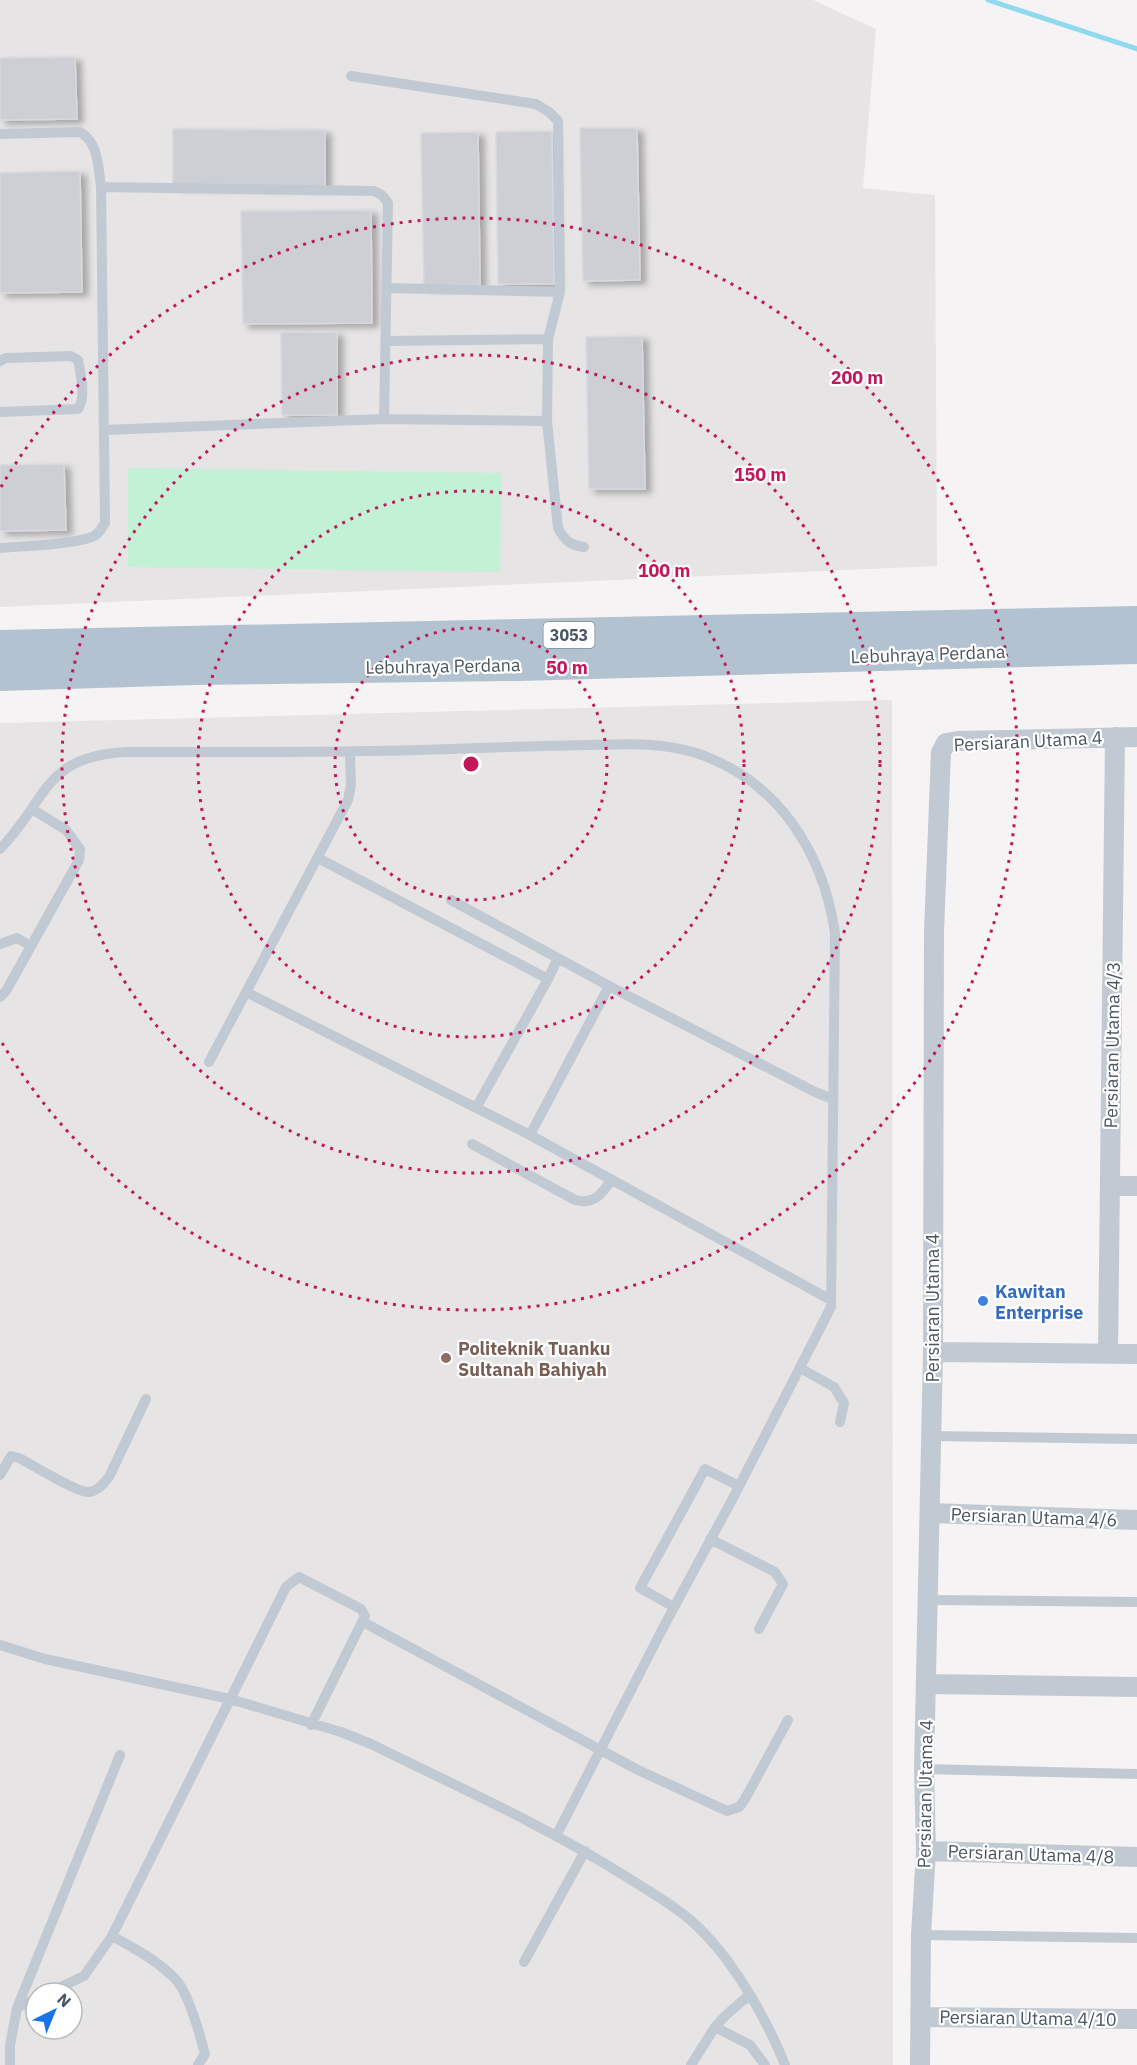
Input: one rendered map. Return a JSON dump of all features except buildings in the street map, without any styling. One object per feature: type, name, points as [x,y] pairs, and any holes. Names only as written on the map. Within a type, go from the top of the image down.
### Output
[{"type":"main road","name":"Lebuhraya Perdana","points":[[0,646],[1137,621]]},
{"type":"main road","name":"Lebuhraya Perdana","points":[[0,675],[195,669],[519,665],[1137,648]]},
{"type":"street","name":"Persiaran Utama 4/3","points":[[1107,1354],[1115,737]]},
{"type":"street","name":"Persiaran Utama 4","points":[[920,2065],[921,1935],[926,1851],[924,1769],[933,1352],[934,932],[940,752],[946,744],[958,741],[1137,737]]},
{"type":"street","points":[[1110,1186],[1137,1186]]},
{"type":"street","points":[[933,1352],[1137,1354]]},
{"type":"street","name":"Persiaran Utama 4/6","points":[[930,1513],[1137,1520]]},
{"type":"street","points":[[927,1684],[1137,1687]]},
{"type":"street","name":"Persiaran Utama 4/8","points":[[926,1851],[1137,1857]]},
{"type":"street","name":"Persiaran Utama 4/10","points":[[920,2017],[1137,2019]]},
{"type":"lane","points":[[351,76],[536,104],[558,121],[560,292],[548,339],[547,421],[558,528],[564,539],[572,545],[584,547]]},
{"type":"lane","points":[[0,134],[80,132],[87,136],[94,145],[101,187],[105,523],[100,532],[92,537],[0,548]]},
{"type":"lane","points":[[101,187],[374,191],[382,195],[388,203],[384,419]]},
{"type":"lane","points":[[388,288],[560,292]]},
{"type":"lane","points":[[386,341],[548,339]]},
{"type":"lane","points":[[0,361],[6,358],[71,356],[78,360],[81,380],[78,409],[0,412]]},
{"type":"lane","points":[[81,380],[103,378]]},
{"type":"lane","points":[[104,430],[384,419],[547,421]]},
{"type":"lane","points":[[0,849],[32,809],[44,789],[68,766],[104,753],[350,753],[619,744],[669,746],[696,753],[726,766],[755,784],[798,830],[823,882],[835,933],[831,1307],[556,1836]]},
{"type":"lane","points":[[209,1062],[348,800],[351,785],[350,753]]},
{"type":"lane","points":[[0,997],[6,991],[79,860],[80,849],[66,830],[32,809]]},
{"type":"lane","points":[[318,858],[548,979]]},
{"type":"lane","points":[[451,900],[609,986],[815,1092],[833,1099]]},
{"type":"lane","points":[[0,944],[16,938],[31,946]]},
{"type":"lane","points":[[476,1108],[558,958]]},
{"type":"lane","points":[[530,1135],[609,986]]},
{"type":"lane","points":[[246,992],[530,1135],[831,1300]]},
{"type":"lane","points":[[472,1144],[575,1200],[583,1202],[601,1196],[611,1180]]},
{"type":"lane","points":[[800,1368],[834,1387],[844,1403],[840,1422]]},
{"type":"lane","points":[[0,1475],[11,1456],[20,1458],[78,1490],[90,1492],[109,1478],[146,1399]]},
{"type":"lane","points":[[931,1436],[1137,1439]]},
{"type":"lane","points":[[674,1607],[640,1588],[645,1578],[705,1469],[739,1486]]},
{"type":"lane","points":[[710,1539],[775,1572],[780,1577],[783,1584],[759,1629]]},
{"type":"lane","points":[[73,1981],[84,1976],[112,1936],[286,1587],[299,1577],[361,1609],[365,1616],[311,1725]]},
{"type":"lane","points":[[927,1600],[1137,1602]]},
{"type":"lane","points":[[363,1622],[636,1768],[727,1811],[740,1807],[788,1720]]},
{"type":"lane","points":[[0,1646],[45,1659],[230,1699],[311,1725],[341,1732],[371,1744],[585,1851],[668,1902],[705,1933],[729,1963],[765,2021],[785,2065]]},
{"type":"lane","points":[[10,2065],[10,2045],[17,2008],[120,1755]]},
{"type":"lane","points":[[924,1769],[1137,1774]]},
{"type":"lane","points":[[524,1962],[585,1851]]},
{"type":"lane","points":[[921,1935],[1137,1938]]},
{"type":"lane","points":[[112,1936],[143,1953],[178,1983],[198,2026],[205,2054],[198,2065]]},
{"type":"lane","points":[[691,2065],[714,2027],[749,1995]]},
{"type":"lane","points":[[17,2008],[24,2005]]},
{"type":"lane","points":[[714,2027],[750,2045],[765,2065]]},
{"type":"shaded area","points":[[0,0],[813,0],[876,29],[863,188],[935,195],[937,566],[0,607]]},
{"type":"shaded area","name":"Politeknik Tuanku Sultanah Bahiyah","points":[[892,700],[893,2065],[0,2065],[0,723]]},
{"type":"green space","points":[[128,468],[501,473],[500,572],[128,567]]},
{"type":"waterway","points":[[988,0],[1137,49]]},
{"type":"place","name":"Kawitan Enterprise","points":[[983,1301]]},
{"type":"place","name":"Politeknik Tuanku Sultanah Bahiyah","points":[[446,1358]]}]
